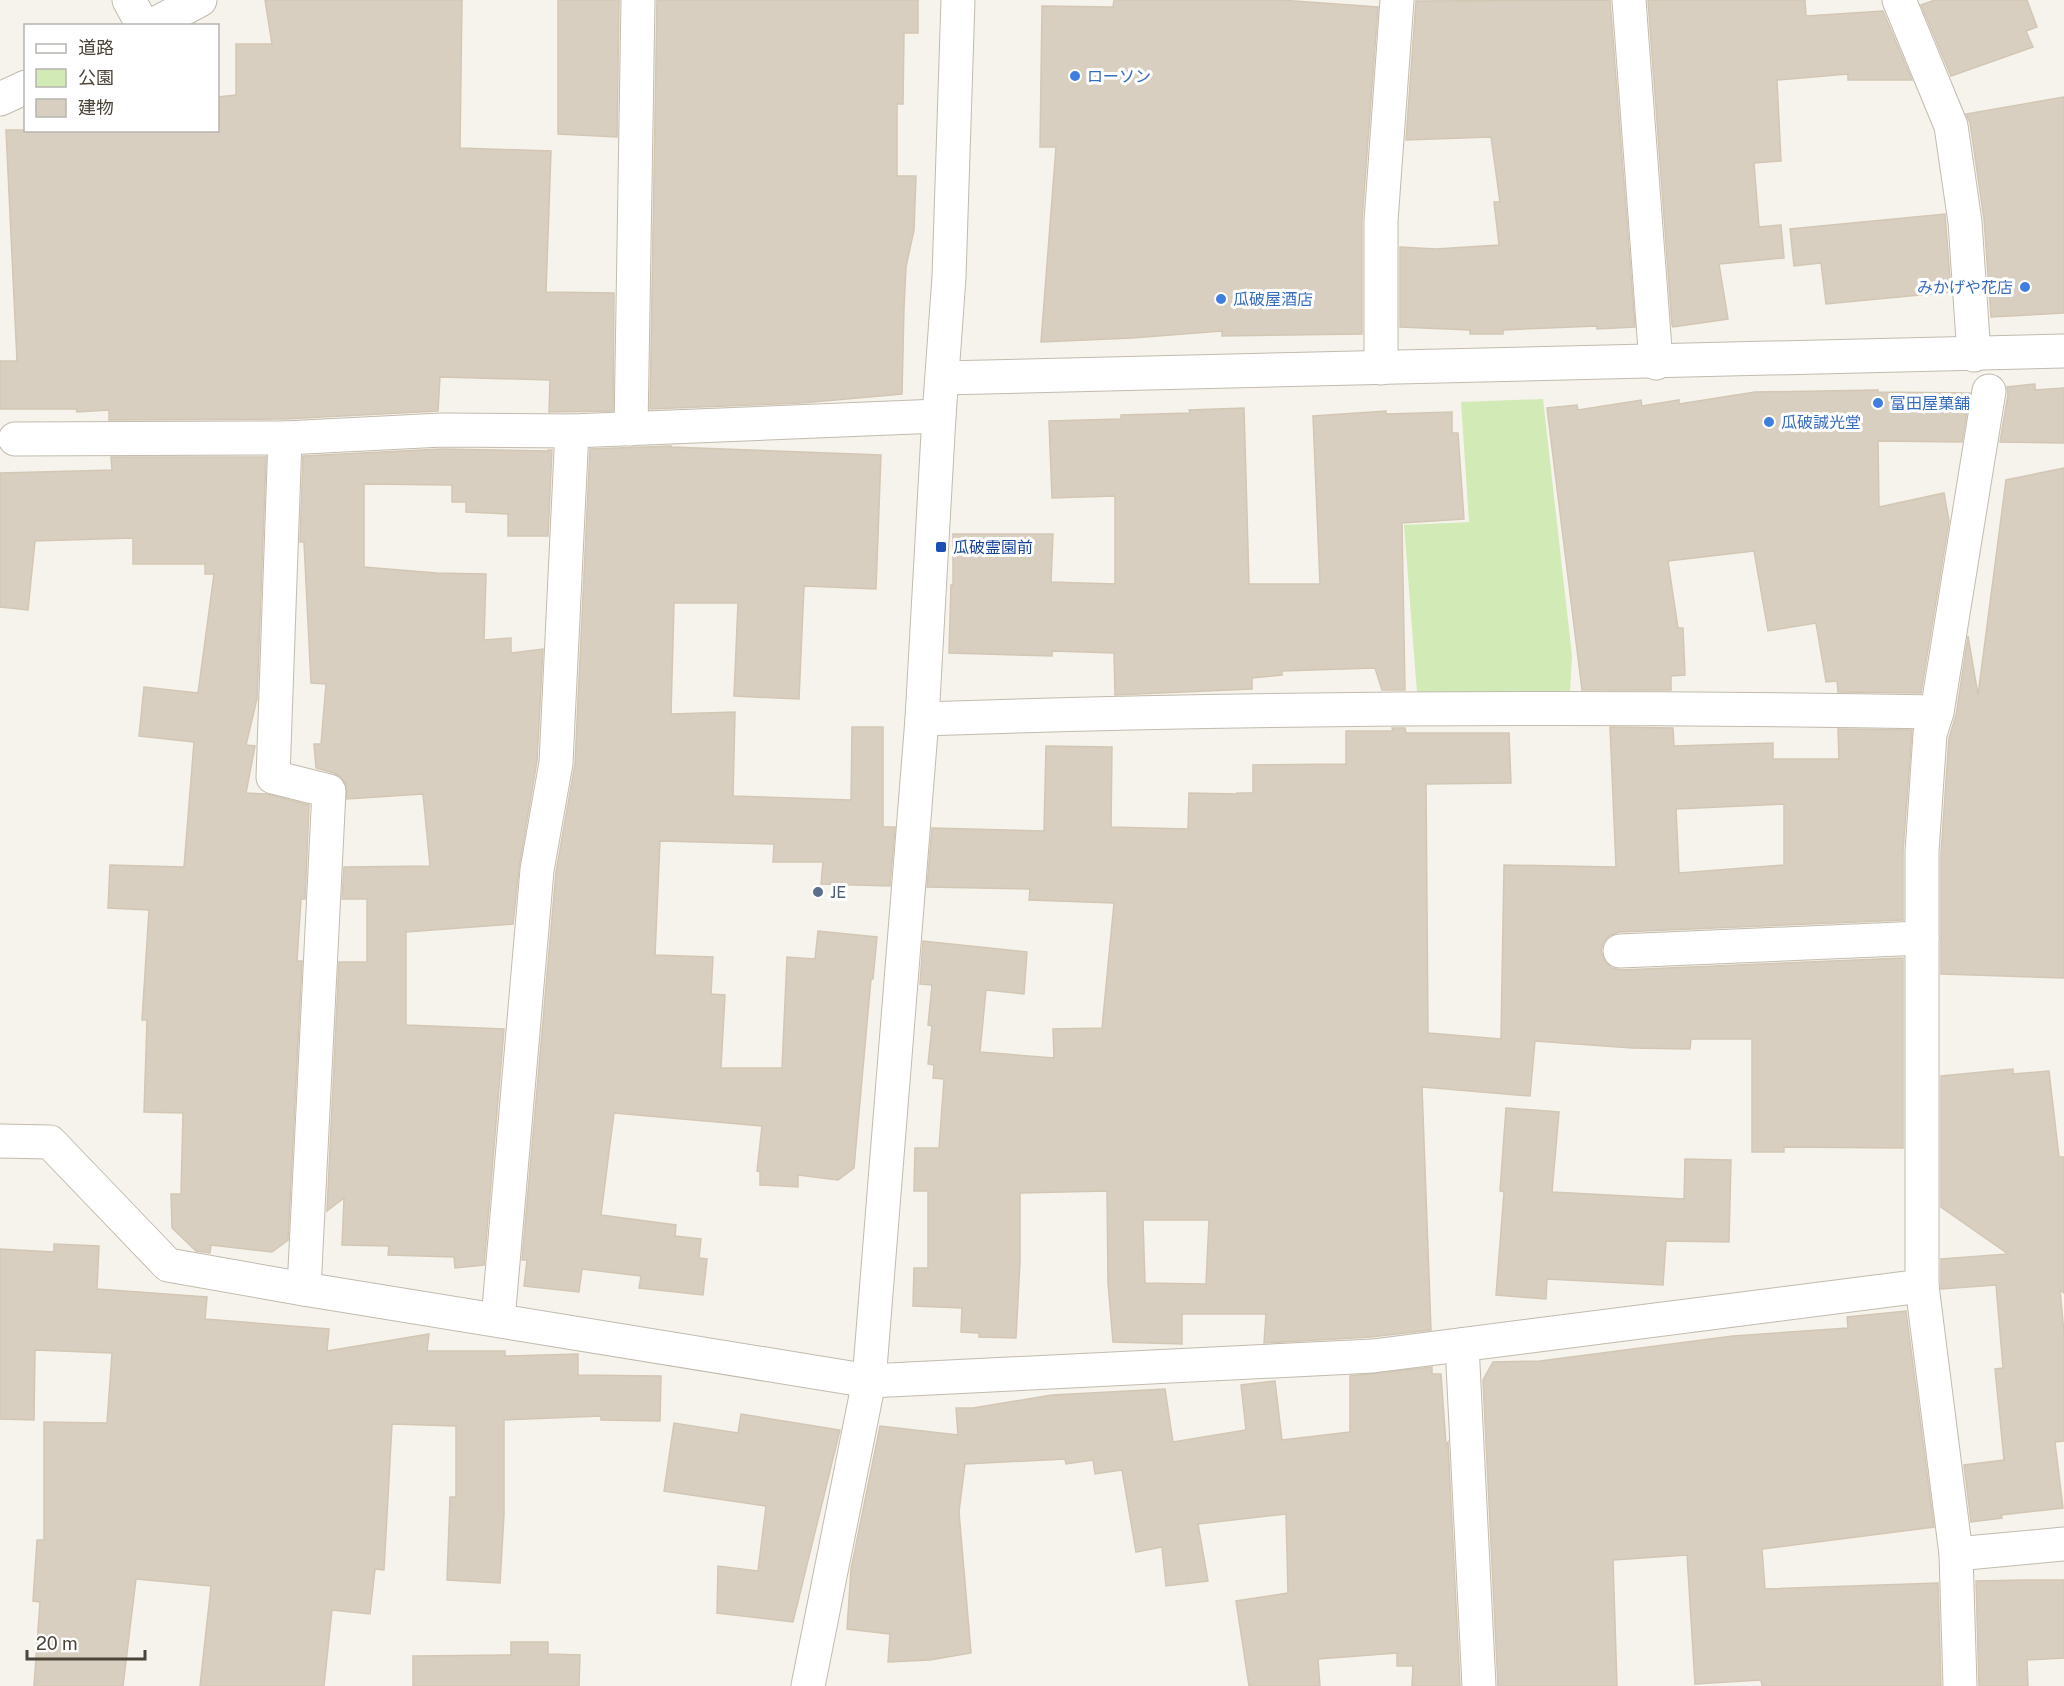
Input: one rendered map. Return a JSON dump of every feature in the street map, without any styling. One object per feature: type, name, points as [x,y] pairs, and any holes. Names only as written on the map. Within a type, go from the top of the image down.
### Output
[{"type":"street","points":[[129,0],[142,24]]},
{"type":"street","points":[[155,24],[200,0]]},
{"type":"street","points":[[631,429],[638,0]]},
{"type":"street","points":[[808,1686],[869,1381],[922,719],[949,277],[958,0]]},
{"type":"street","points":[[1381,369],[1381,221],[1397,0]]},
{"type":"street","points":[[1629,0],[1656,363]]},
{"type":"street","points":[[1899,0],[1951,126],[1965,222],[1974,355]]},
{"type":"street","points":[[0,99],[24,88]]},
{"type":"street","points":[[942,378],[1656,363],[2064,351]]},
{"type":"street","points":[[1960,1686],[1956,1554],[1922,1286],[1922,852],[1930,734],[1937,712],[1989,391]]},
{"type":"street","points":[[15,439],[285,438],[442,430],[572,431],[939,416]]},
{"type":"street","points":[[498,1320],[537,870],[556,763],[572,431]]},
{"type":"street","points":[[285,438],[273,777],[329,791],[304,1289]]},
{"type":"street","points":[[922,719],[1518,707],[1937,712]]},
{"type":"street","points":[[1620,951],[1922,938]]},
{"type":"street","points":[[0,1141],[50,1142],[168,1265],[869,1381],[1373,1356],[1922,1286]]},
{"type":"street","points":[[1462,1345],[1479,1686]]},
{"type":"street","points":[[1956,1554],[2064,1544]]},
{"type":"green space","points":[[1543,399],[1572,656],[1570,692],[1417,693],[1404,525],[1469,522],[1461,402]]},
{"type":"building","points":[[265,0],[462,0],[460,148],[551,151],[546,292],[614,293],[613,411],[549,412],[550,380],[440,377],[438,411],[284,419],[109,420],[109,410],[77,412],[76,409],[0,409],[0,361],[17,361],[6,130],[24,130],[24,132],[219,132],[219,97],[236,95],[236,44],[272,44]]},
{"type":"building","points":[[558,0],[619,0],[617,137],[558,134]]},
{"type":"building","points":[[657,0],[918,0],[918,33],[904,33],[903,104],[897,104],[897,176],[916,176],[914,230],[906,267],[902,394],[802,403],[650,409]]},
{"type":"building","points":[[1114,0],[1280,0],[1378,7],[1362,220],[1362,334],[1222,336],[1222,331],[1041,342],[1056,147],[1040,147],[1042,6],[1113,7]]},
{"type":"building","points":[[1610,0],[1635,327],[1597,329],[1597,326],[1503,330],[1503,334],[1470,334],[1470,330],[1400,327],[1400,247],[1436,249],[1499,245],[1494,202],[1500,202],[1491,137],[1406,140],[1416,1]]},
{"type":"building","points":[[1648,0],[1805,0],[1806,16],[1883,11],[1912,80],[1848,80],[1848,74],[1777,80],[1781,161],[1754,163],[1759,227],[1781,225],[1784,258],[1719,264],[1728,319],[1673,327],[1672,325]]},
{"type":"building","points":[[1935,0],[2027,0],[2037,27],[2026,31],[2033,47],[1951,76],[1921,5]]},
{"type":"building","points":[[2064,97],[2064,313],[1991,317],[1984,219],[1970,123],[1966,114]]},
{"type":"building","points":[[1945,214],[1951,292],[1826,304],[1821,263],[1794,266],[1790,229]]},
{"type":"building","points":[[2035,384],[2035,390],[2064,388],[2064,443],[2000,442],[2008,394],[2007,387]]},
{"type":"building","points":[[1878,390],[1878,392],[1970,393],[1962,442],[1878,441],[1879,507],[1944,493],[1949,521],[1921,693],[1838,692],[1837,681],[1826,682],[1816,623],[1768,631],[1754,551],[1668,561],[1678,628],[1683,628],[1685,675],[1671,676],[1671,690],[1582,690],[1547,408],[1577,405],[1578,410],[1641,400],[1642,406],[1679,400],[1679,404],[1755,392]]},
{"type":"building","points":[[1244,408],[1249,584],[1320,584],[1313,416],[1386,411],[1386,414],[1452,412],[1452,433],[1458,433],[1464,519],[1402,523],[1405,690],[1382,690],[1375,668],[1282,671],[1282,675],[1252,678],[1252,689],[1115,695],[1114,653],[1052,651],[1052,656],[949,653],[953,534],[1053,534],[1051,582],[1115,584],[1115,496],[1052,498],[1049,421],[1121,419],[1121,415],[1190,413],[1189,410]]},
{"type":"building","points":[[671,446],[881,455],[876,589],[804,586],[799,699],[734,696],[738,603],[674,603],[671,714],[735,712],[733,796],[851,800],[852,727],[883,727],[883,827],[895,827],[890,886],[821,884],[823,862],[773,862],[774,844],[660,841],[655,955],[713,957],[711,994],[725,995],[721,1068],[782,1068],[787,957],[815,959],[818,931],[877,937],[873,979],[871,979],[854,1168],[838,1180],[798,1175],[798,1187],[760,1185],[760,1172],[757,1171],[762,1126],[614,1113],[601,1215],[676,1225],[675,1236],[701,1239],[699,1258],[707,1259],[703,1295],[639,1288],[641,1276],[582,1269],[579,1292],[524,1286],[527,1260],[522,1260],[556,872],[575,764],[590,449]]},
{"type":"building","points":[[442,449],[552,450],[548,536],[508,536],[508,514],[466,512],[466,502],[452,502],[452,485],[364,484],[364,567],[436,573],[486,574],[484,640],[511,638],[511,653],[543,649],[537,761],[519,867],[513,924],[406,932],[406,1025],[504,1029],[484,1265],[455,1268],[454,1257],[388,1255],[389,1246],[342,1245],[344,1198],[327,1211],[339,962],[367,962],[367,899],[342,899],[344,867],[430,866],[423,794],[347,799],[346,784],[341,777],[316,768],[314,744],[321,744],[326,684],[311,683],[304,542],[300,542],[303,456]]},
{"type":"building","points":[[111,457],[266,457],[257,699],[246,745],[255,746],[246,793],[267,794],[309,805],[305,899],[301,899],[297,961],[302,961],[288,1240],[272,1252],[211,1245],[210,1253],[196,1251],[172,1228],[171,1194],[181,1194],[183,1113],[144,1112],[147,1020],[142,1020],[149,910],[108,908],[110,865],[184,867],[194,742],[139,736],[144,687],[198,693],[214,574],[205,574],[205,564],[133,564],[133,538],[35,541],[28,610],[0,607],[0,473],[112,470]]},
{"type":"building","points":[[2064,468],[2064,978],[1941,974],[1941,853],[1949,738],[1956,715],[1968,636],[1978,695],[2006,480]]},
{"type":"building","points":[[1610,727],[1673,728],[1674,746],[1773,743],[1773,759],[1839,759],[1838,729],[1912,730],[1903,851],[1903,920],[1619,932],[1609,936],[1603,943],[1601,951],[1605,962],[1612,968],[1621,970],[1903,958],[1903,1148],[1784,1147],[1784,1152],[1752,1152],[1752,1039],[1691,1039],[1690,1049],[1632,1048],[1535,1041],[1530,1096],[1422,1087],[1431,1330],[1371,1337],[1264,1343],[1266,1314],[1182,1314],[1182,1344],[1113,1342],[1108,1283],[1107,1191],[1020,1193],[1020,1262],[1016,1338],[979,1337],[979,1333],[961,1332],[962,1308],[913,1306],[914,1268],[928,1268],[928,1191],[914,1191],[915,1148],[939,1148],[944,1079],[933,1078],[934,1065],[928,1064],[932,1026],[928,1025],[932,985],[920,984],[923,941],[1027,952],[1024,994],[986,990],[980,1052],[1054,1058],[1053,1029],[1102,1028],[1114,903],[1029,900],[1030,889],[927,887],[932,828],[1044,831],[1046,746],[1112,747],[1111,827],[1188,829],[1189,793],[1253,793],[1253,765],[1346,764],[1346,731],[1393,731],[1392,728],[1405,728],[1406,733],[1509,733],[1511,783],[1426,784],[1428,1033],[1501,1039],[1504,865],[1616,867]],"holes":[[[1784,804],[1784,865],[1679,873],[1676,809]],[[1143,1220],[1209,1220],[1206,1284],[1145,1283]]]},
{"type":"building","points":[[2013,1069],[2013,1074],[2049,1071],[2059,1157],[2064,1157],[2064,1293],[2060,1290],[2064,1332],[2064,1441],[2055,1442],[2063,1508],[2001,1515],[2002,1518],[1971,1522],[1964,1465],[2004,1460],[1995,1369],[2003,1368],[1996,1285],[1941,1289],[1941,1259],[2008,1254],[1941,1207],[1941,1076]]},
{"type":"building","points":[[1506,1108],[1559,1112],[1552,1192],[1684,1199],[1685,1159],[1731,1160],[1729,1242],[1666,1241],[1663,1285],[1547,1279],[1546,1299],[1496,1295],[1504,1192],[1500,1191]]},
{"type":"building","points":[[54,1244],[99,1246],[97,1289],[207,1297],[205,1319],[329,1329],[327,1351],[429,1334],[427,1351],[505,1351],[505,1356],[578,1354],[578,1375],[661,1376],[660,1421],[601,1420],[601,1416],[504,1420],[504,1515],[500,1583],[447,1580],[450,1497],[456,1497],[456,1426],[392,1424],[384,1570],[375,1569],[370,1614],[332,1610],[324,1686],[200,1686],[211,1586],[136,1579],[123,1686],[34,1686],[40,1602],[33,1601],[37,1540],[44,1540],[44,1422],[107,1423],[112,1353],[35,1350],[34,1420],[0,1419],[0,1249],[54,1252]]},
{"type":"building","points":[[1906,1311],[1934,1527],[1762,1549],[1765,1589],[1938,1583],[1941,1686],[1762,1686],[1761,1680],[1695,1684],[1687,1555],[1613,1560],[1617,1686],[1498,1686],[1483,1380],[1493,1362],[1540,1361],[1733,1336],[1848,1328],[1847,1317]]},
{"type":"building","points":[[1432,1367],[1432,1374],[1441,1374],[1446,1445],[1448,1442],[1460,1686],[1412,1686],[1413,1666],[1397,1666],[1397,1653],[1318,1659],[1320,1686],[1249,1686],[1236,1601],[1288,1593],[1286,1514],[1198,1524],[1208,1581],[1166,1586],[1162,1547],[1136,1552],[1122,1470],[1095,1474],[1093,1460],[1066,1464],[1065,1459],[965,1464],[959,1512],[971,1653],[930,1660],[888,1662],[890,1634],[847,1629],[851,1569],[880,1426],[958,1435],[956,1408],[973,1408],[1052,1395],[1165,1389],[1173,1442],[1246,1430],[1241,1385],[1275,1381],[1282,1440],[1350,1432],[1350,1376]]},
{"type":"building","points":[[741,1414],[840,1430],[793,1622],[717,1613],[718,1566],[758,1571],[766,1506],[664,1491],[674,1423],[738,1433]]},
{"type":"building","points":[[2064,1580],[2064,1658],[2027,1660],[2028,1686],[1979,1686],[1976,1581]]},
{"type":"building","points":[[511,1642],[548,1642],[548,1654],[580,1655],[579,1686],[413,1686],[413,1656],[511,1655]]},
{"type":"place","name":"ローソン","points":[[1075,76]]},
{"type":"place","name":"みかげや花店","points":[[2025,287]]},
{"type":"place","name":"瓜破屋酒店","points":[[1221,299]]},
{"type":"place","name":"富田屋菓舗","points":[[1878,403]]},
{"type":"place","name":"瓜破誠光堂","points":[[1769,422]]},
{"type":"place","name":"瓜破霊園前","points":[[941,547]]},
{"type":"place","name":"JE","points":[[818,892]]}]
